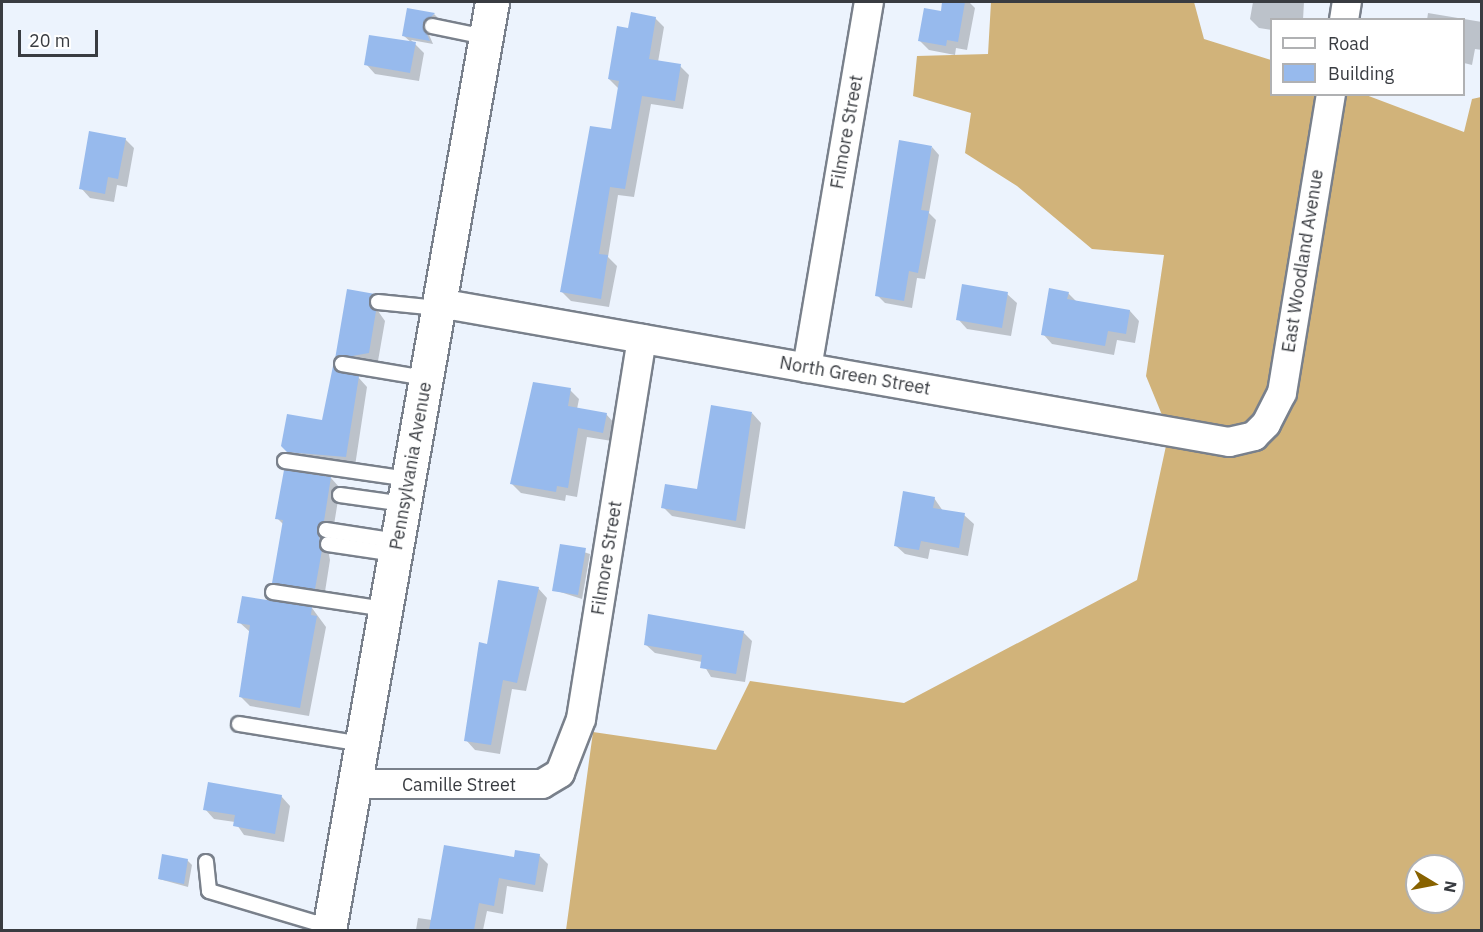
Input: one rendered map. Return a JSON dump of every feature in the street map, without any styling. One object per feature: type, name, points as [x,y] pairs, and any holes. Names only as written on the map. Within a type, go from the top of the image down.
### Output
[{"type":"main road","name":"Pennsylvania Avenue","points":[[330,929],[492,2]]},
{"type":"street","name":"Filmore Street","points":[[807,368],[869,2]]},
{"type":"street","points":[[1344,18],[1347,2]]},
{"type":"street","name":"East Woodland Avenue","points":[[1266,424],[1282,393],[1331,96]]},
{"type":"street","name":"North Green Street","points":[[438,306],[642,339],[1230,442],[1254,436],[1266,424]]},
{"type":"street","name":"Filmore Street","points":[[560,773],[581,718],[642,339]]},
{"type":"street","name":"Camille Street","points":[[355,784],[542,784],[560,773]]},
{"type":"lane","points":[[432,26],[485,37]]},
{"type":"lane","points":[[378,303],[438,306]]},
{"type":"lane","points":[[342,364],[426,378]]},
{"type":"lane","points":[[285,461],[406,492]]},
{"type":"lane","points":[[340,495],[406,492]]},
{"type":"lane","points":[[327,537],[396,548]]},
{"type":"lane","points":[[273,592],[386,609]]},
{"type":"lane","points":[[239,724],[362,744]]},
{"type":"lane","points":[[206,862],[209,891],[330,929]]},
{"type":"shaded area","points":[[991,2],[1194,2],[1204,39],[1270,60],[1270,96],[1369,96],[1464,132],[1472,99],[1481,97],[1481,930],[566,930],[593,732],[716,750],[750,681],[904,703],[1137,580],[1169,432],[1146,376],[1164,255],[1092,249],[1017,186],[965,153],[971,113],[913,96],[917,56],[988,54]]},
{"type":"building","points":[[942,2],[965,2],[958,42],[947,40],[946,46],[918,41],[924,8],[941,11]]},
{"type":"building","points":[[407,8],[435,13],[423,25],[430,41],[402,36]]},
{"type":"building","points":[[631,12],[656,17],[649,59],[681,64],[675,101],[642,96],[625,189],[610,187],[599,254],[608,255],[601,299],[560,292],[590,126],[611,129],[619,81],[608,79],[617,26],[628,28]]},
{"type":"building","points":[[369,35],[416,42],[410,73],[364,65]]},
{"type":"building","points":[[89,131],[126,138],[118,179],[108,177],[105,194],[79,189]]},
{"type":"building","points":[[899,140],[932,146],[921,210],[929,211],[918,273],[909,271],[904,301],[875,296]]},
{"type":"building","points":[[962,284],[1008,292],[1002,328],[956,320]]},
{"type":"building","points":[[1049,288],[1069,292],[1067,299],[1130,310],[1126,334],[1108,331],[1105,346],[1041,335]]},
{"type":"building","points":[[347,289],[375,294],[369,302],[376,311],[369,353],[335,359]]},
{"type":"building","points":[[333,366],[359,376],[346,457],[287,452],[281,446],[287,414],[322,420]]},
{"type":"building","points":[[533,382],[571,388],[568,406],[607,413],[603,433],[578,428],[568,488],[557,486],[556,492],[510,484]]},
{"type":"building","points":[[711,405],[752,412],[736,521],[661,508],[665,484],[697,489]]},
{"type":"building","points":[[284,470],[331,477],[324,521],[317,528],[322,550],[315,589],[272,583],[283,520],[275,519]]},
{"type":"building","points":[[903,491],[935,497],[933,508],[965,513],[959,548],[921,541],[919,550],[894,546]]},
{"type":"building","points":[[560,544],[586,548],[578,595],[552,591]]},
{"type":"building","points":[[498,580],[539,587],[517,683],[503,680],[491,745],[464,741],[479,642],[487,644]]},
{"type":"building","points":[[242,596],[312,607],[311,615],[317,616],[300,708],[239,697],[250,625],[237,623]]},
{"type":"building","points":[[648,614],[744,631],[736,674],[700,668],[702,655],[644,645]]},
{"type":"building","points":[[208,782],[282,795],[275,834],[233,826],[235,815],[203,810]]},
{"type":"building","points":[[444,845],[514,857],[515,850],[540,854],[535,885],[499,878],[494,906],[479,903],[474,930],[429,930]]},
{"type":"building","points":[[162,854],[188,859],[184,884],[158,879]]}]
